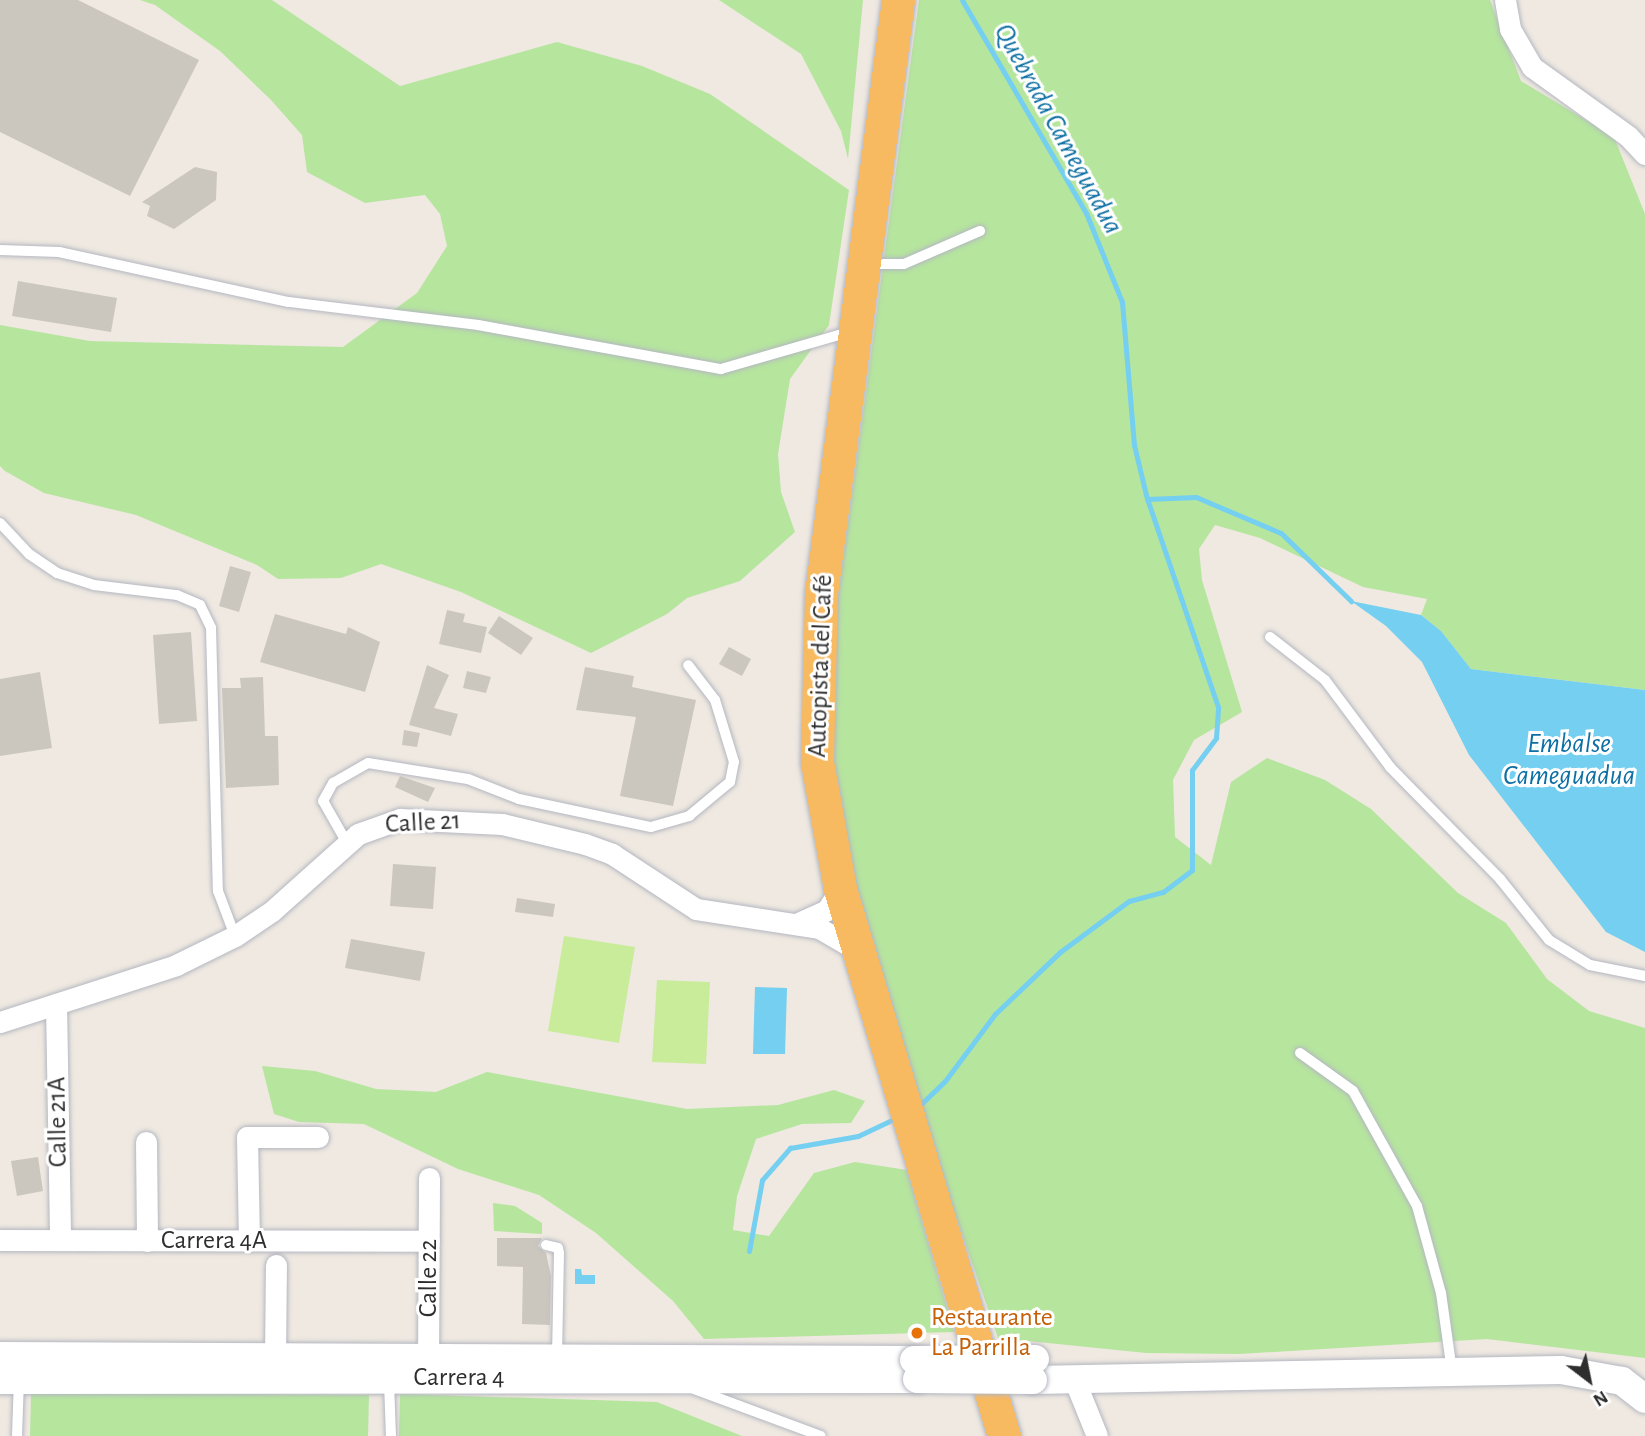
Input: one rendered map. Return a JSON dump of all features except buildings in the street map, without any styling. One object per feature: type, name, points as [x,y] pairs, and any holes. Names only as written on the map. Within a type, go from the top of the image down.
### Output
[{"type":"highway","name":"Autopista del Café","points":[[897,11],[866,264],[825,559],[816,681],[817,762],[839,889],[1004,1436]]},
{"type":"main road","name":"Carrera 4","points":[[0,1356],[275,1357],[669,1378],[916,1369]]},
{"type":"main road","name":"Carrera 4","points":[[9,1380],[389,1379],[428,1367],[557,1357],[916,1369]]},
{"type":"main road","points":[[916,1369],[1034,1369],[1182,1378]]},
{"type":"main road","points":[[1034,1369],[1074,1379],[1561,1370],[1622,1381],[1645,1399]]},
{"type":"street","points":[[1505,0],[1510,29],[1532,67],[1628,136],[1645,154]]},
{"type":"street","name":"Calle 21","points":[[0,1021],[176,965],[235,936],[272,911],[347,843],[370,827],[400,819],[502,824],[612,854],[696,909],[726,917],[819,928],[857,950]]},
{"type":"street","name":"Calle 21","points":[[794,924],[827,910],[839,889]]},
{"type":"street","name":"Calle 21A","points":[[56,1004],[60,1240]]},
{"type":"street","points":[[249,1241],[247,1137],[318,1138]]},
{"type":"street","points":[[146,1142],[147,1241]]},
{"type":"street","name":"Calle 22","points":[[428,1367],[429,1178]]},
{"type":"street","name":"Carrera 4A","points":[[0,1240],[429,1241]]},
{"type":"street","points":[[275,1357],[276,1265]]},
{"type":"street","points":[[1074,1379],[1097,1436]]},
{"type":"lane","points":[[866,264],[904,264],[980,231]]},
{"type":"lane","points":[[0,250],[59,252],[289,302],[478,325],[721,369],[856,330]]},
{"type":"lane","points":[[0,523],[29,554],[57,573],[94,585],[177,595],[200,605],[211,628],[218,891],[235,936]]},
{"type":"lane","points":[[1270,637],[1325,680],[1412,791],[1500,879],[1549,940],[1590,965],[1645,976]]},
{"type":"lane","points":[[347,843],[323,801],[333,783],[369,763],[468,779],[519,799],[651,827],[690,816],[723,789],[734,762],[715,700],[688,665]]},
{"type":"lane","points":[[1300,1053],[1353,1091],[1417,1206],[1441,1293],[1452,1371]]},
{"type":"lane","points":[[546,1245],[558,1248],[559,1253],[557,1357]]},
{"type":"lane","points":[[669,1378],[821,1436]]},
{"type":"lane","points":[[389,1379],[391,1436]]},
{"type":"lane","points":[[9,1380],[18,1436]]},
{"type":"green space","points":[[140,0],[272,0],[400,86],[557,42],[642,66],[710,94],[849,190],[829,325],[790,379],[778,454],[781,492],[795,532],[740,581],[687,598],[667,614],[591,653],[461,592],[381,564],[341,578],[278,579],[257,565],[136,515],[44,493],[5,471],[0,466],[0,325],[90,341],[343,347],[417,293],[447,246],[440,214],[425,195],[365,203],[307,172],[302,135],[271,100],[220,51],[155,5]]},
{"type":"green space","points":[[719,0],[863,0],[848,159],[841,131],[801,54]]},
{"type":"green space","points":[[919,0],[1490,0],[1521,81],[1614,137],[1645,214],[1645,690],[1471,669],[1441,631],[1421,615],[1427,599],[1363,587],[1260,538],[1215,525],[1199,549],[1202,580],[1242,712],[1194,740],[1173,780],[1175,837],[1211,865],[1231,782],[1267,758],[1325,780],[1371,809],[1458,893],[1506,923],[1547,979],[1589,1011],[1645,1028],[1645,1358],[1487,1339],[1239,1354],[1146,1353],[998,1338],[907,1075],[834,806],[832,720],[838,598]]},
{"type":"green space","points":[[564,936],[635,947],[619,1043],[548,1031]]},
{"type":"green space","points":[[657,980],[710,982],[706,1064],[652,1062]]},
{"type":"green space","points":[[262,1066],[315,1071],[376,1089],[436,1092],[487,1072],[687,1109],[778,1105],[834,1090],[865,1101],[851,1123],[802,1124],[756,1139],[737,1196],[733,1230],[769,1236],[814,1173],[855,1162],[907,1170],[954,1332],[704,1339],[673,1301],[596,1233],[539,1195],[458,1169],[364,1124],[299,1122],[274,1114]]},
{"type":"green space","points":[[493,1203],[515,1206],[542,1223],[542,1234],[494,1231]]},
{"type":"green space","points":[[31,1393],[369,1395],[368,1436],[30,1436]]},
{"type":"green space","points":[[400,1394],[657,1402],[742,1436],[399,1436]]},
{"type":"water","name":"Embalse Cameguadua","points":[[1351,601],[1421,615],[1441,631],[1471,669],[1645,690],[1645,952],[1606,932],[1469,755],[1422,662],[1386,626]]},
{"type":"water","points":[[755,987],[787,988],[785,1054],[753,1054]]},
{"type":"water","points":[[575,1269],[581,1269],[582,1275],[595,1275],[595,1284],[575,1284]]},
{"type":"waterway","points":[[917,1108],[945,1081],[995,1014],[1060,952],[1129,901],[1163,892],[1192,870],[1192,770],[1216,738],[1218,707],[1147,499],[1134,445],[1122,302],[1086,213],[962,0]]},
{"type":"waterway","name":"Quebrada Cameguadua","points":[[1147,499],[1196,497],[1281,533],[1351,601]]},
{"type":"waterway","points":[[749,1251],[762,1180],[790,1148],[858,1136],[896,1118]]},
{"type":"place","name":"Restaurante La Parrilla","points":[[917,1333]]}]
